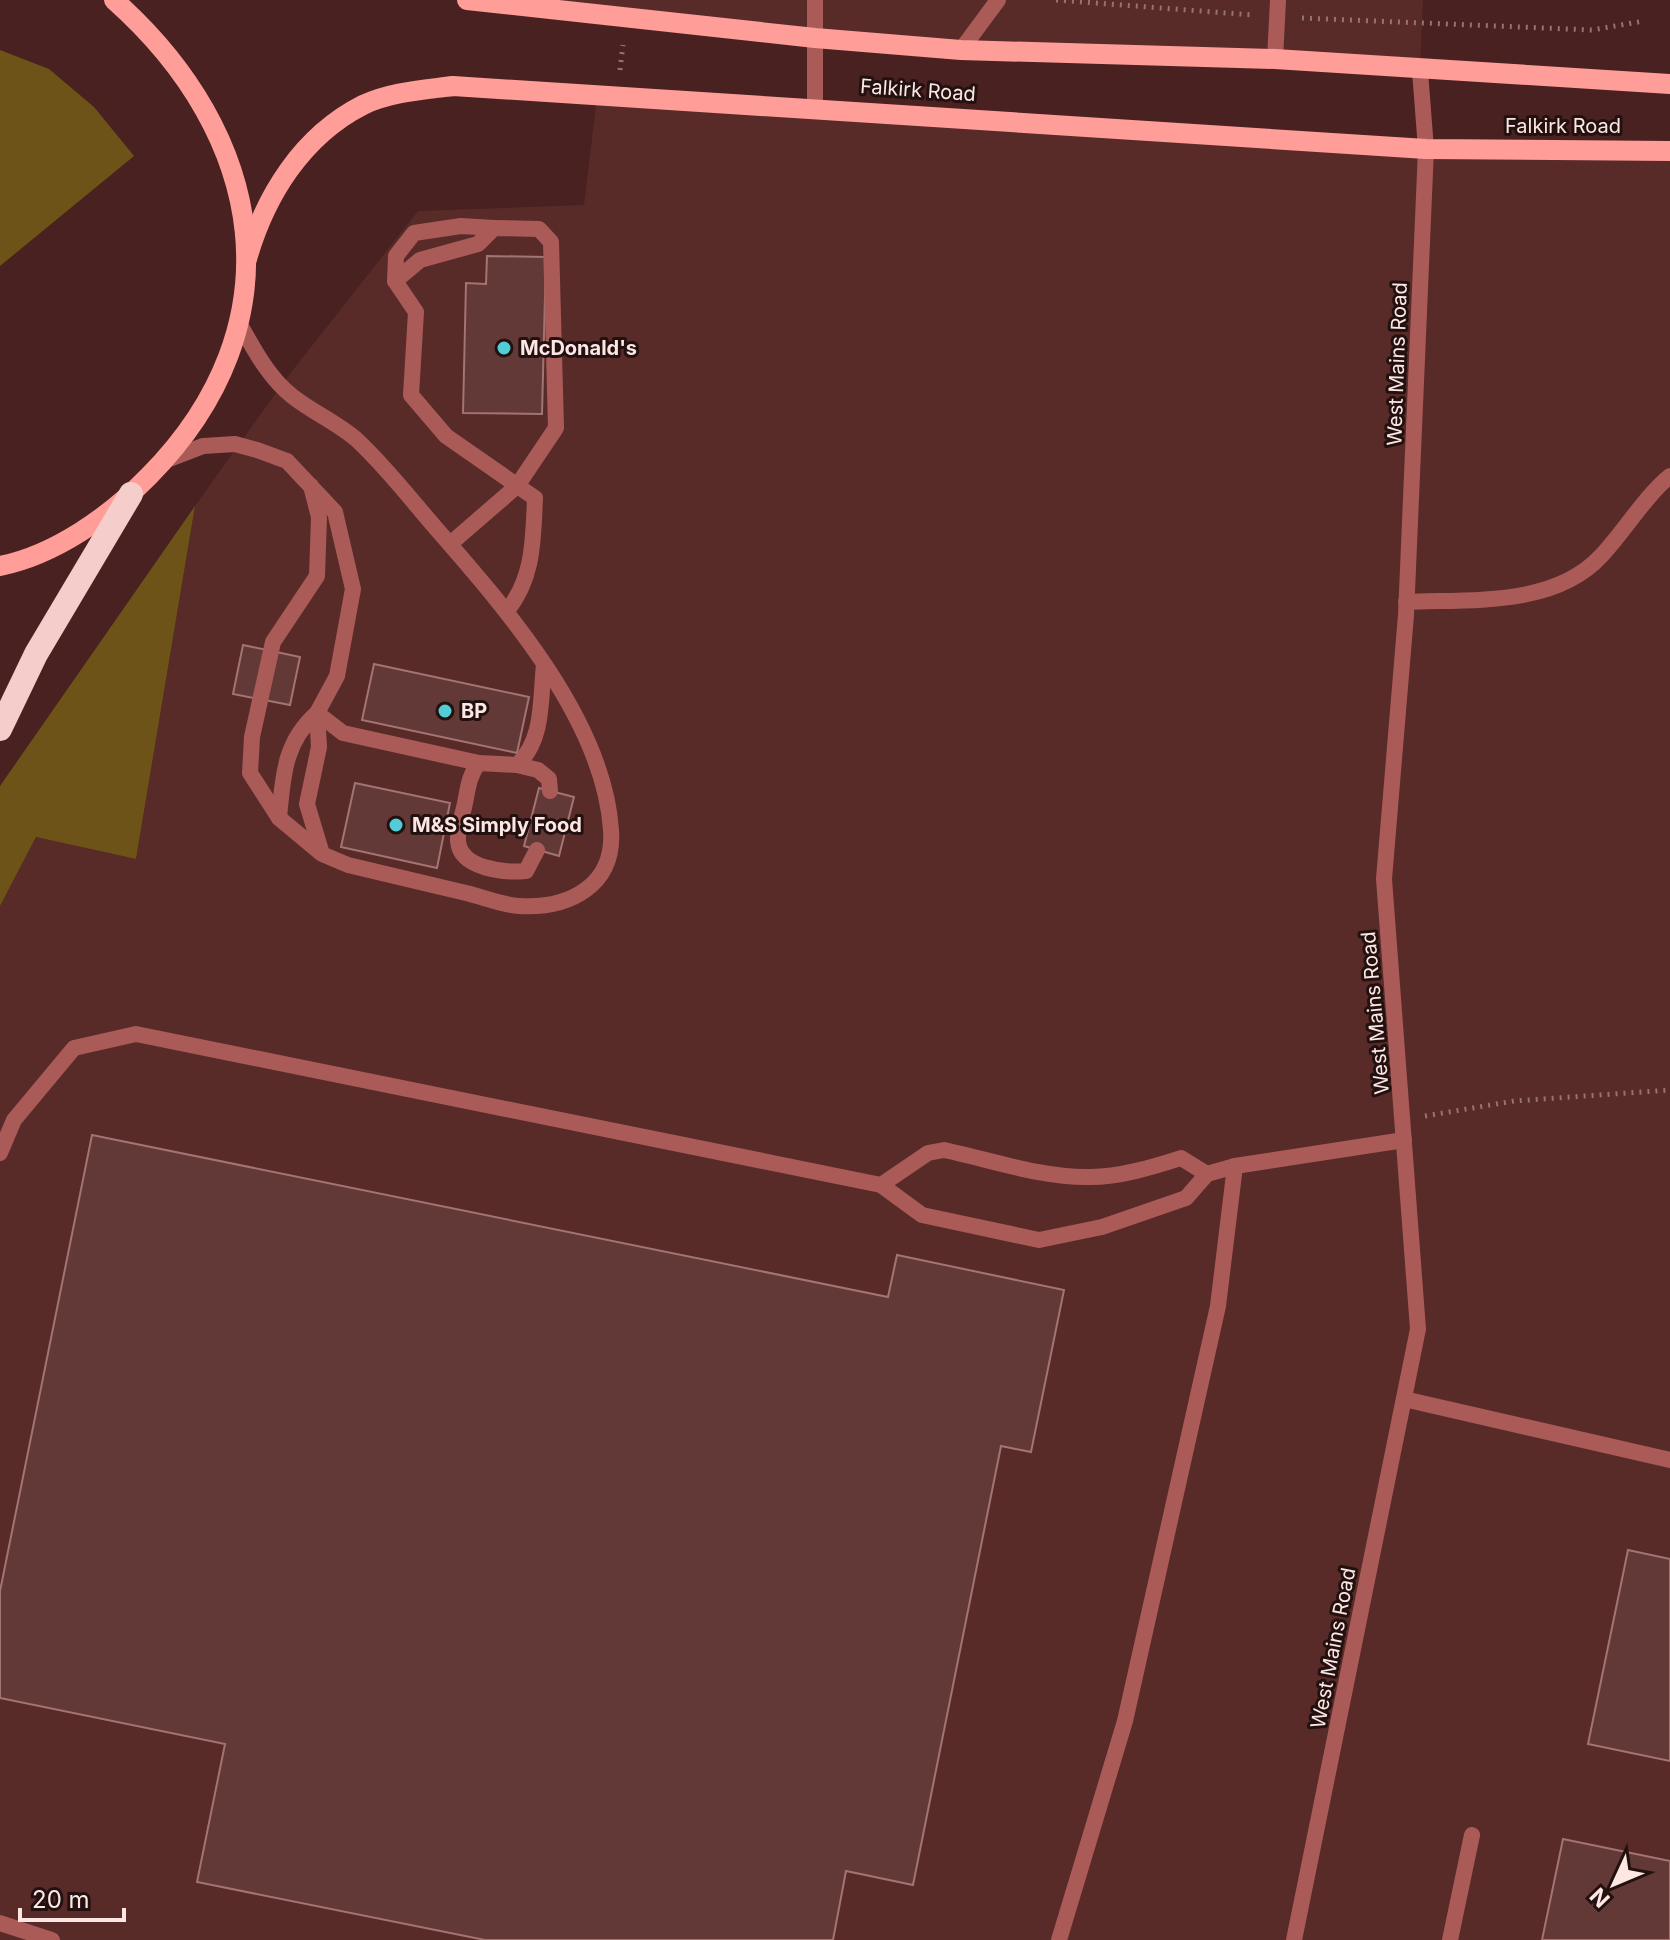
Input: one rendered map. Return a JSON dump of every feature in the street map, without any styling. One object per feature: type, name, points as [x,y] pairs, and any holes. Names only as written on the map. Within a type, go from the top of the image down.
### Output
[{"type":"highway","points":[[0,729],[36,654],[131,494]]},
{"type":"main road","points":[[0,566],[21,562],[74,535],[131,494],[164,461],[194,426],[221,378],[239,323],[247,259],[244,216],[221,136],[191,82],[151,32],[114,0]]},
{"type":"main road","points":[[467,0],[815,38],[961,50],[1275,59],[1420,71],[1670,84]]},
{"type":"main road","name":"Falkirk Road","points":[[247,259],[258,218],[279,181],[335,122],[364,104],[402,93],[453,86],[615,98],[815,107],[1426,149],[1670,151]]},
{"type":"street","points":[[815,0],[815,107]]},
{"type":"street","points":[[961,50],[998,0]]},
{"type":"street","points":[[1275,59],[1277,9]]},
{"type":"street","name":"West Mains Road","points":[[1294,1940],[1418,1329],[1384,879],[1406,602],[1426,149],[1420,71]]},
{"type":"street","points":[[450,544],[517,486],[556,428],[551,242],[539,229],[461,226],[414,233],[396,256],[395,281],[416,312],[411,395],[446,436],[517,486],[535,498],[532,560],[522,592],[507,611]]},
{"type":"street","points":[[395,281],[420,260],[478,244],[494,228]]},
{"type":"street","points":[[239,323],[266,368],[291,395],[355,439],[450,544],[507,611],[562,691],[590,750],[610,817],[613,852],[604,875],[586,890],[559,902],[519,906],[348,865],[322,854],[279,818],[262,797],[250,773],[252,737],[273,642],[317,576],[319,517],[310,482]]},
{"type":"street","points":[[164,461],[203,446],[235,444],[287,461],[335,512],[353,589],[337,676],[317,713],[298,729],[291,745],[282,782],[279,818]]},
{"type":"street","points":[[1406,602],[1502,597],[1557,587],[1598,560],[1670,476]]},
{"type":"street","points":[[517,765],[532,752],[536,739],[544,665]]},
{"type":"street","points":[[317,713],[343,733],[479,763],[517,765],[538,770],[549,779],[550,791]]},
{"type":"street","points":[[317,713],[319,747],[307,804],[322,854]]},
{"type":"street","points":[[479,763],[471,773],[457,842],[465,856],[479,865],[509,873],[526,871],[537,850]]},
{"type":"street","points":[[0,1153],[14,1120],[74,1048],[136,1034],[881,1185],[922,1215],[1039,1240],[1052,1240],[1102,1227],[1186,1198],[1207,1174],[1235,1166],[1404,1140]]},
{"type":"street","points":[[881,1185],[928,1153],[944,1150],[1091,1177],[1149,1168],[1181,1158],[1207,1174]]},
{"type":"street","points":[[1059,1940],[1125,1721],[1218,1306],[1235,1166]]},
{"type":"street","points":[[1404,1399],[1670,1460]]},
{"type":"street","points":[[1450,1940],[1472,1835]]},
{"type":"street","points":[[0,1923],[52,1940]]},
{"type":"path","points":[[1056,0],[1277,9],[1592,30],[1644,21]]},
{"type":"path","points":[[615,98],[626,18]]},
{"type":"path","points":[[1404,1119],[1514,1101],[1670,1090]]},
{"type":"shaded area","points":[[467,0],[1423,0],[1420,71],[815,38]]},
{"type":"shaded area","points":[[0,50],[49,69],[94,107],[134,156],[0,266]]},
{"type":"shaded area","points":[[597,97],[1426,149],[1670,151],[1670,1940],[0,1940],[0,906],[36,837],[136,859],[195,506],[285,380],[418,211],[584,205]]},
{"type":"shaded area","points":[[195,506],[136,859],[36,837],[0,906],[0,786]]},
{"type":"building","name":"McDonald's","points":[[487,256],[546,257],[542,414],[463,413],[466,283],[486,284]]},
{"type":"building","points":[[243,645],[300,657],[290,705],[233,694]]},
{"type":"building","points":[[374,664],[529,697],[517,753],[362,720]]},
{"type":"building","name":"M&S Simply Food","points":[[355,783],[450,803],[437,868],[341,847]]},
{"type":"building","points":[[539,788],[574,797],[559,856],[524,846]]},
{"type":"building","points":[[92,1135],[888,1297],[897,1255],[1064,1290],[1031,1452],[1001,1446],[913,1885],[846,1871],[833,1940],[485,1940],[197,1882],[225,1744],[0,1698],[0,1591]]},
{"type":"building","points":[[1628,1550],[1670,1559],[1670,1761],[1588,1744]]},
{"type":"building","points":[[1563,1839],[1670,1861],[1670,1940],[1542,1940]]},
{"type":"place","name":"McDonald's","points":[[504,348]]},
{"type":"place","name":"BP","points":[[445,711]]},
{"type":"place","name":"M&S Simply Food","points":[[396,825]]}]
